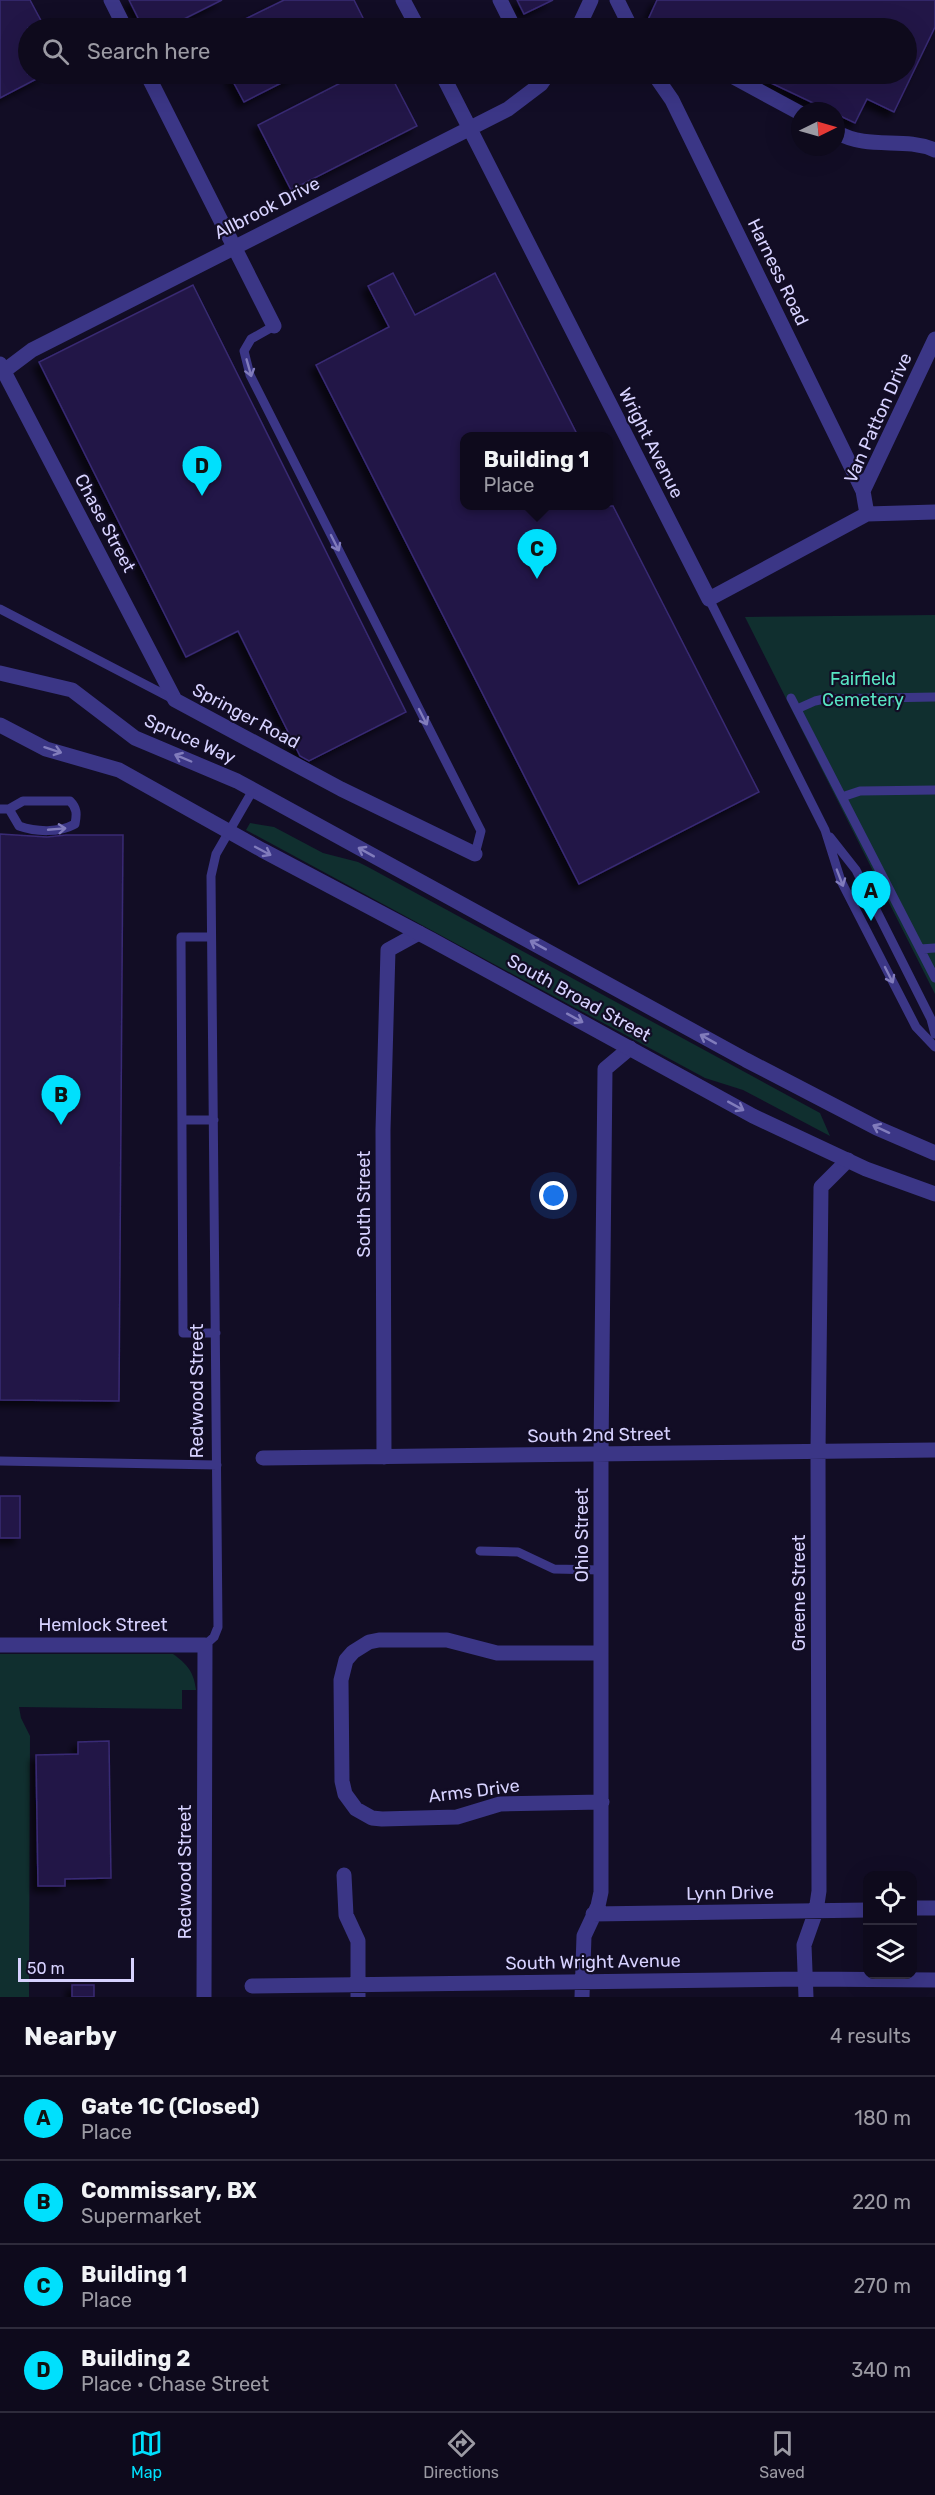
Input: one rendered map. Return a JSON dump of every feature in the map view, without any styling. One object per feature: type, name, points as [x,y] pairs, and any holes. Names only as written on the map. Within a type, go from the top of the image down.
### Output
[{"type":"street","points":[[111,0],[120,18]]},
{"type":"street","points":[[403,0],[413,18]]},
{"type":"street","points":[[500,0],[509,18]]},
{"type":"street","points":[[583,18],[591,0]]},
{"type":"street","points":[[617,0],[625,18]]},
{"type":"street","points":[[152,84],[274,326]]},
{"type":"street","name":"Wright Avenue","points":[[447,84],[709,599]]},
{"type":"street","name":"Allbrook Drive","points":[[1,370],[32,350],[234,246],[508,109],[535,84]]},
{"type":"street","name":"Harness Road","points":[[661,84],[672,100],[863,491]]},
{"type":"street","points":[[746,84],[791,108]]},
{"type":"street","points":[[845,136],[862,143],[916,144],[935,150]]},
{"type":"street","name":"Van Patton Drive","points":[[867,514],[863,491],[932,355],[935,339]]},
{"type":"street","name":"Chase Street","points":[[1,370],[176,700]]},
{"type":"street","points":[[709,599],[867,514],[935,512]]},
{"type":"street","name":"Spruce Way","points":[[0,673],[72,690],[135,738],[237,781]]},
{"type":"street","name":"Springer Road","points":[[176,700],[341,789],[475,854]]},
{"type":"street","name":"South Broad Street","points":[[0,725],[46,749],[119,770],[753,1116],[848,1160],[931,1191]]},
{"type":"street","name":"South Broad Street","points":[[237,781],[746,1060],[877,1128],[935,1152]]},
{"type":"street","name":"South Street","points":[[384,1457],[383,1130],[387,950],[419,933]]},
{"type":"street","name":"Ohio Street","points":[[582,1997],[584,1936],[601,1892],[601,1454],[605,1069],[630,1048]]},
{"type":"street","name":"Greene Street","points":[[806,1997],[805,1936],[816,1911],[819,1891],[818,1451],[821,1187],[848,1160]]},
{"type":"street","name":"South 2nd Street","points":[[263,1458],[935,1450]]},
{"type":"street","name":"Arms Drive","points":[[601,1653],[497,1653],[447,1640],[369,1642],[353,1652],[343,1670],[342,1781],[345,1794],[356,1809],[372,1818],[457,1816],[500,1804],[602,1802]]},
{"type":"street","name":"Hemlock Street","points":[[0,1645],[205,1645]]},
{"type":"street","name":"Redwood Street","points":[[204,1997],[205,1645]]},
{"type":"street","points":[[344,1875],[346,1915],[358,1941],[360,1979],[358,1991]]},
{"type":"street","points":[[917,1908],[935,1908]]},
{"type":"street","name":"Lynn Drive","points":[[594,1914],[863,1910]]},
{"type":"street","name":"South Wright Avenue","points":[[252,1986],[358,1991],[582,1981],[935,1980]]},
{"type":"lane","points":[[274,326],[251,339],[244,351],[250,375],[481,831],[475,854]]},
{"type":"lane","name":"Wright Avenue","points":[[709,599],[825,830],[841,881],[916,1027],[935,1047]]},
{"type":"lane","name":"Springer Road","points":[[0,609],[176,700]]},
{"type":"lane","points":[[797,709],[814,700],[824,699],[935,697]]},
{"type":"lane","points":[[791,698],[935,978]]},
{"type":"lane","name":"Redwood Street","points":[[205,1645],[214,1637],[218,1627],[211,876],[216,854],[253,790]]},
{"type":"lane","points":[[842,797],[860,791],[935,790]]},
{"type":"lane","points":[[23,801],[70,801],[75,807],[77,816],[75,824],[65,829],[30,830],[19,826],[5,809],[23,801]]},
{"type":"lane","name":"Wright Avenue","points":[[825,830],[856,870],[932,1019],[935,1034]]},
{"type":"lane","points":[[211,937],[181,937],[183,1332],[216,1333]]},
{"type":"lane","points":[[920,949],[935,948]]},
{"type":"lane","points":[[182,1120],[214,1120]]},
{"type":"lane","points":[[0,1461],[217,1465]]},
{"type":"lane","points":[[480,1551],[518,1552],[549,1568],[561,1570],[601,1570]]},
{"type":"green space","name":"Fairfield Cemetery","points":[[935,615],[935,994],[745,617]]},
{"type":"green space","points":[[250,823],[274,827],[323,853],[358,862],[368,867],[820,1113],[830,1136],[743,1090],[705,1078],[246,830]]},
{"type":"green space","points":[[0,1654],[173,1654],[189,1669],[194,1678],[196,1690],[182,1690],[182,1709],[19,1707],[21,1718],[30,1736],[29,1997],[0,1997]]},
{"type":"building","points":[[0,0],[30,0],[40,18],[18,18],[18,84],[27,84],[0,98]]},
{"type":"building","points":[[129,0],[222,0],[186,18],[138,18]]},
{"type":"building","points":[[284,0],[354,0],[363,18],[247,18]]},
{"type":"building","points":[[517,0],[553,0],[524,14]]},
{"type":"building","points":[[657,0],[935,0],[935,27],[917,64],[917,18],[649,18]]},
{"type":"building","points":[[234,84],[279,84],[244,102]]},
{"type":"building","points":[[338,84],[395,84],[417,126],[291,190],[258,125]]},
{"type":"building","points":[[773,84],[908,84],[894,112],[867,99],[855,123],[845,118],[845,102],[811,102]]},
{"type":"building","points":[[393,273],[415,315],[495,273],[576,432],[460,432],[460,510],[613,510],[613,506],[759,792],[579,884],[316,365],[389,327],[368,286]]},
{"type":"building","points":[[193,285],[406,712],[309,761],[300,756],[238,631],[186,657],[39,362]]},
{"type":"building","points":[[0,834],[47,837],[123,835],[119,1401],[0,1400]]},
{"type":"building","points":[[0,1496],[20,1496],[20,1538],[0,1538]]},
{"type":"building","points":[[109,1741],[111,1878],[65,1879],[65,1886],[38,1886],[36,1755],[78,1754],[78,1742]]},
{"type":"building","points":[[72,1985],[94,1985],[94,1997],[72,1997]]},
{"type":"place","name":"Building 2","points":[[202,496]]},
{"type":"place","name":"Building 1","points":[[537,579]]},
{"type":"place","name":"Gate 1C (Closed)","points":[[871,921]]},
{"type":"place","name":"Commissary, BX","points":[[61,1125]]}]
